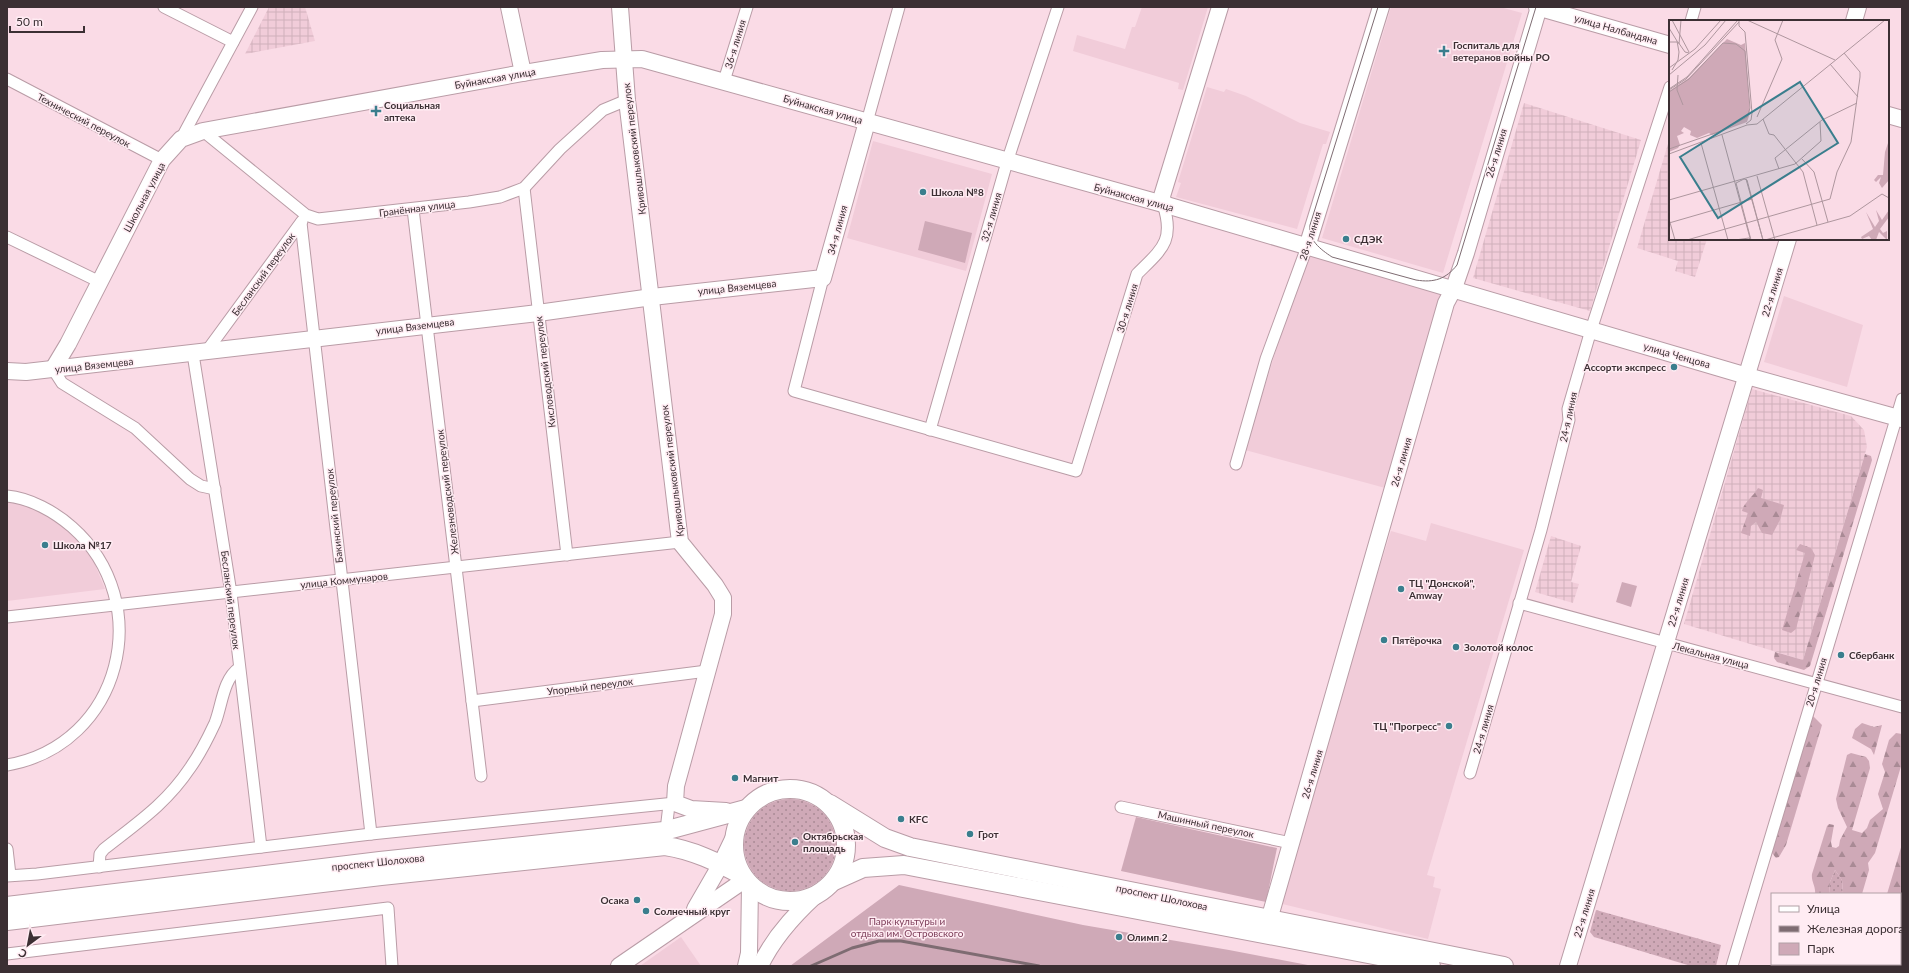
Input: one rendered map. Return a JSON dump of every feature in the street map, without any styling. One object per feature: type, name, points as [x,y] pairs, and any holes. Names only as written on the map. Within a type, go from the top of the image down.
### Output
[{"type":"main road","points":[[790,788],[815,794],[830,804],[843,825],[847,844],[842,867],[834,881],[816,895],[797,901],[780,901],[767,897],[746,880],[736,863],[734,850],[734,836],[739,812],[768,792],[790,788]]},
{"type":"main road","name":"проспект Шолохова","points":[[830,804],[885,838],[910,846],[1153,894],[1270,920],[1504,966]]},
{"type":"main road","name":"проспект Шолохова","points":[[7,906],[380,861],[666,830],[739,812]]},
{"type":"main road","name":"проспект Шолохова","points":[[7,921],[381,876],[660,846],[686,849],[721,864],[746,880]]},
{"type":"main road","name":"проспект Шолохова","points":[[834,881],[863,868],[904,865],[1431,966]]},
{"type":"street","points":[[164,7],[233,42]]},
{"type":"street","name":"Школьная улица","points":[[53,369],[100,282],[162,160],[181,139],[252,7]]},
{"type":"street","points":[[509,7],[523,73]]},
{"type":"street","name":"Кривошлыковский переулок","points":[[620,7],[627,100],[652,297],[680,542],[715,585],[723,598],[723,614],[672,804]]},
{"type":"street","name":"36-я линия","points":[[724,81],[747,7]]},
{"type":"street","name":"34-я линия","points":[[900,7],[823,278],[794,391],[930,430]]},
{"type":"street","name":"32-я линия","points":[[930,430],[1007,162],[1058,7]]},
{"type":"street","name":"30-я линия","points":[[930,430],[1076,471],[1137,274],[1160,250],[1166,240],[1168,220],[1162,196],[1220,7]]},
{"type":"street","name":"28-я линия","points":[[1236,464],[1266,359],[1307,247],[1381,7]]},
{"type":"street","name":"улица Налбандяна","points":[[1539,7],[1669,45]]},
{"type":"street","name":"26-я линия","points":[[1270,920],[1446,303],[1454,288],[1539,7]]},
{"type":"street","points":[[1691,20],[1695,7]]},
{"type":"street","points":[[1854,20],[1858,7]]},
{"type":"street","name":"Буйнакская улица","points":[[181,139],[202,131],[523,73],[602,60],[642,59],[1007,162],[1163,204],[1307,247],[1454,288]]},
{"type":"street","name":"Технический переулок","points":[[7,79],[162,160]]},
{"type":"street","name":"24-я линия","points":[[1470,772],[1546,508],[1569,420],[1568,409],[1591,330],[1669,90]]},
{"type":"street","name":"Гранённая улица","points":[[304,219],[318,219],[413,209],[500,197],[524,188],[560,149],[603,110],[627,100]]},
{"type":"street","points":[[1889,115],[1902,119]]},
{"type":"street","points":[[202,131],[304,219]]},
{"type":"street","name":"Кисловодский переулок","points":[[524,188],[567,555]]},
{"type":"street","name":"Железноводский переулок","points":[[413,209],[481,776]]},
{"type":"street","name":"Бакинский переулок","points":[[304,219],[341,581],[371,834]]},
{"type":"street","name":"Бесланский переулок","points":[[261,848],[231,593],[215,489],[200,353],[304,219]]},
{"type":"street","points":[[7,237],[100,282]]},
{"type":"street","name":"22-я линия","points":[[1568,966],[1665,643],[1748,376],[1788,240]]},
{"type":"street","name":"улица Вяземцева","points":[[7,370],[26,372],[200,353],[316,338],[538,313],[652,297],[823,278]]},
{"type":"street","name":"улица Ченцова","points":[[1454,288],[1748,376],[1899,418]]},
{"type":"street","points":[[53,369],[62,383],[135,428],[190,479],[201,486],[215,489]]},
{"type":"street","name":"20-я линия","points":[[1732,966],[1816,683],[1899,418],[1902,399]]},
{"type":"street","points":[[7,496],[39,505],[63,519],[83,537],[99,557],[112,585],[120,627],[117,660],[110,682],[99,704],[84,723],[64,741],[39,756],[7,765]]},
{"type":"street","name":"улица Коммунаров","points":[[7,617],[117,606],[680,542]]},
{"type":"street","name":"Лекальная улица","points":[[1519,604],[1902,707]]},
{"type":"street","points":[[99,867],[100,854],[104,849],[158,807],[191,768],[216,721],[232,673],[239,668]]},
{"type":"street","name":"Упорный переулок","points":[[472,701],[708,672]]},
{"type":"street","points":[[666,830],[672,804]]},
{"type":"street","points":[[7,849],[9,875],[37,874],[371,834],[672,804],[690,809],[739,812]]},
{"type":"street","name":"Машинный переулок","points":[[1121,807],[1291,843]]},
{"type":"street","points":[[689,917],[706,893],[734,836]]},
{"type":"street","points":[[619,966],[689,917],[746,880],[750,953],[746,966]]},
{"type":"street","points":[[760,966],[774,941],[784,928],[816,895]]},
{"type":"street","points":[[7,954],[388,908],[392,966]]},
{"type":"shaded area","points":[[269,7],[305,7],[315,41],[245,54]]},
{"type":"shaded area","points":[[1142,7],[1208,7],[1183,90],[1178,89],[1179,83],[1073,51],[1077,35],[1125,49],[1132,27],[1135,27]]},
{"type":"shaded area","points":[[1391,7],[1500,7],[1522,13],[1443,273],[1322,238]]},
{"type":"shaded area","points":[[1207,87],[1224,92],[1226,89],[1246,96],[1300,123],[1330,132],[1326,144],[1323,144],[1297,229],[1176,197],[1181,183],[1178,182]]},
{"type":"shaded area","points":[[1524,103],[1641,140],[1590,311],[1473,278]]},
{"type":"shaded area","points":[[1669,140],[1669,240],[1707,240],[1695,277],[1675,271],[1678,261],[1637,248]]},
{"type":"shaded area","name":"Школа №8","points":[[873,141],[992,174],[966,271],[847,238]]},
{"type":"shaded area","points":[[1310,254],[1443,294],[1389,489],[1245,450],[1304,260]]},
{"type":"shaded area","points":[[1784,296],[1863,325],[1847,387],[1764,362]]},
{"type":"shaded area","points":[[1752,389],[1851,416],[1864,430],[1867,447],[1803,660],[1684,624]]},
{"type":"shaded area","name":"Школа №17","points":[[7,498],[32,506],[68,529],[87,550],[94,562],[105,589],[7,601]]},
{"type":"shaded area","points":[[1431,523],[1524,550],[1427,875],[1435,877],[1433,887],[1441,889],[1428,939],[1274,902],[1391,531],[1426,541]]},
{"type":"shaded area","points":[[1551,536],[1581,546],[1571,582],[1579,584],[1573,603],[1535,592]]},
{"type":"shaded area","points":[[681,937],[701,966],[640,966]]},
{"type":"green space","points":[[925,221],[972,233],[965,263],[918,250]]},
{"type":"green space","points":[[1865,454],[1871,456],[1872,460],[1810,666],[1804,670],[1777,662],[1774,658],[1775,652],[1803,660]]},
{"type":"green space","points":[[1758,488],[1763,490],[1761,498],[1784,505],[1780,520],[1772,535],[1762,533],[1756,522],[1751,526],[1750,536],[1741,533],[1748,513],[1742,511],[1743,508]]},
{"type":"green space","points":[[1800,544],[1811,548],[1815,555],[1796,629],[1791,633],[1782,630],[1805,553],[1796,550]]},
{"type":"green space","points":[[1622,582],[1637,586],[1631,607],[1616,602]]},
{"type":"green space","points":[[1812,715],[1822,725],[1786,845],[1779,857],[1776,858],[1772,853],[1773,848]]},
{"type":"green space","points":[[1862,723],[1874,727],[1882,725],[1874,755],[1871,749],[1852,738],[1855,729]]},
{"type":"green space","points":[[1896,733],[1902,734],[1902,763],[1875,853],[1868,863],[1869,870],[1862,893],[1843,893],[1842,880],[1835,870],[1830,882],[1829,893],[1815,893],[1812,874],[1827,826],[1829,824],[1834,825],[1831,842],[1832,847],[1836,848],[1839,846],[1840,840],[1847,827],[1838,808],[1836,799],[1847,755],[1851,753],[1866,757],[1869,761],[1870,768],[1852,830],[1862,833],[1867,828],[1870,820],[1883,809],[1878,794],[1885,772],[1882,764],[1889,740]]},
{"type":"green space","points":[[790,799],[808,802],[823,812],[833,827],[836,845],[833,863],[823,878],[808,888],[790,891],[772,888],[757,878],[747,863],[744,845],[747,827],[757,812],[772,802]]},
{"type":"green space","points":[[1136,817],[1277,848],[1266,902],[1121,871]]},
{"type":"green space","points":[[1902,844],[1901,930],[1901,893],[1887,893]]},
{"type":"green space","points":[[1835,870],[1842,880],[1843,893],[1829,893],[1830,882]]},
{"type":"green space","name":"Парк культуры и отдыха им. Островского","points":[[899,885],[1083,925],[1313,966],[790,966]]},
{"type":"green space","points":[[1596,910],[1721,945],[1716,966],[1691,966],[1594,937],[1590,932]]},
{"type":"green space","points":[[1776,965],[1823,965],[1823,966]]},
{"type":"tram line","points":[[1378,7],[1310,225],[1310,230],[1316,244],[1332,257],[1422,281],[1444,277],[1457,265],[1536,7]]},
{"type":"railway","points":[[811,966],[852,948],[879,941],[901,941],[1039,966]]},
{"type":"place","name":"Госпиталь для ветеранов войны РО","points":[[1444,51]]},
{"type":"place","name":"Социальная аптека","points":[[376,111]]},
{"type":"place","name":"Школа №8","points":[[923,192]]},
{"type":"place","name":"СДЭК","points":[[1346,239]]},
{"type":"place","name":"Ассорти экспресс","points":[[1674,367]]},
{"type":"place","name":"Школа №17","points":[[45,545]]},
{"type":"place","name":"ТЦ \"Донской\", Amway","points":[[1401,589]]},
{"type":"place","name":"Пятёрочка","points":[[1384,640]]},
{"type":"place","name":"Золотой колос","points":[[1456,647]]},
{"type":"place","name":"Сбербанк","points":[[1841,655]]},
{"type":"place","name":"ТЦ \"Прогресс\"","points":[[1449,726]]},
{"type":"place","name":"Магнит","points":[[735,778]]},
{"type":"place","name":"KFC","points":[[901,819]]},
{"type":"place","name":"Грот","points":[[970,834]]},
{"type":"place","name":"Октябрьская площадь","points":[[795,842]]},
{"type":"place","name":"Осака","points":[[637,900]]},
{"type":"place","name":"Солнечный круг","points":[[646,911]]},
{"type":"place","name":"Олимп 2","points":[[1119,937]]}]
